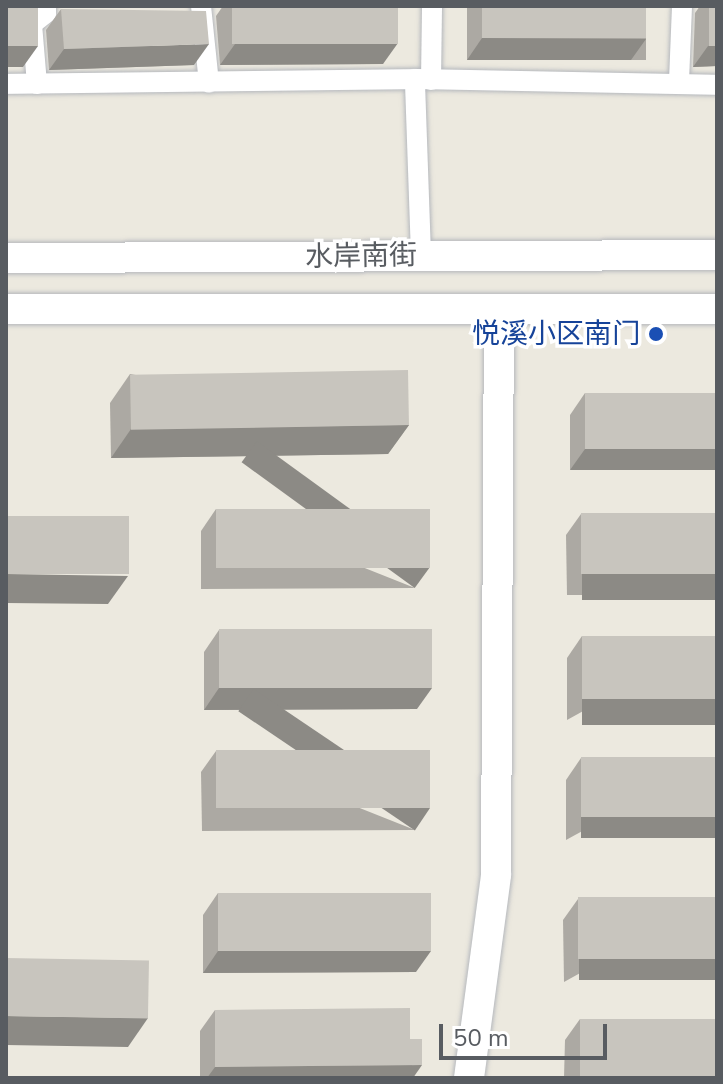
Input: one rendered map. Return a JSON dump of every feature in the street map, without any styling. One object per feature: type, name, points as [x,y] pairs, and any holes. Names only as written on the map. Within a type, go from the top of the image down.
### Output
[{"type":"street","points":[[37,84],[32,24],[46,13],[46,6]]},
{"type":"street","points":[[201,6],[209,83]]},
{"type":"street","points":[[421,255],[423,80],[432,6]]},
{"type":"street","points":[[679,81],[682,6]]},
{"type":"street","points":[[6,84],[423,80],[679,81],[717,85]]},
{"type":"street","name":"水岸南街","points":[[6,258],[717,255]]},
{"type":"street","name":"水岸南街","points":[[6,309],[717,309]]},
{"type":"street","points":[[469,1078],[496,875],[499,310]]},
{"type":"building","points":[[6,6],[38,6],[38,46],[6,46]]},
{"type":"building","points":[[232,6],[398,6],[398,44],[232,44]]},
{"type":"building","points":[[482,6],[646,6],[646,38],[482,38]]},
{"type":"building","points":[[709,6],[717,6],[717,46],[709,46]]},
{"type":"building","points":[[61,9],[206,11],[209,44],[64,49]]},
{"type":"building","points":[[408,370],[409,425],[131,430],[130,375]]},
{"type":"building","points":[[585,393],[717,393],[717,449],[585,449]]},
{"type":"building","points":[[216,509],[430,509],[430,568],[216,568]]},
{"type":"building","points":[[581,513],[717,513],[717,574],[581,574]]},
{"type":"building","points":[[6,516],[129,516],[129,574],[6,574]]},
{"type":"building","points":[[219,629],[432,629],[432,688],[219,688]]},
{"type":"building","points":[[582,636],[717,636],[717,699],[582,699]]},
{"type":"building","points":[[216,750],[430,750],[430,808],[216,808]]},
{"type":"building","points":[[581,757],[717,757],[717,817],[581,817]]},
{"type":"building","points":[[218,893],[431,893],[431,951],[218,951]]},
{"type":"building","points":[[578,897],[717,897],[717,959],[578,959]]},
{"type":"building","points":[[6,958],[149,960],[148,1018],[6,1016]]},
{"type":"building","points":[[410,1008],[410,1039],[422,1039],[422,1065],[215,1067],[215,1010]]},
{"type":"building","points":[[580,1019],[717,1019],[717,1078],[580,1078]]},
{"type":"place","name":"悦溪小区南门","points":[[656,334]]}]
